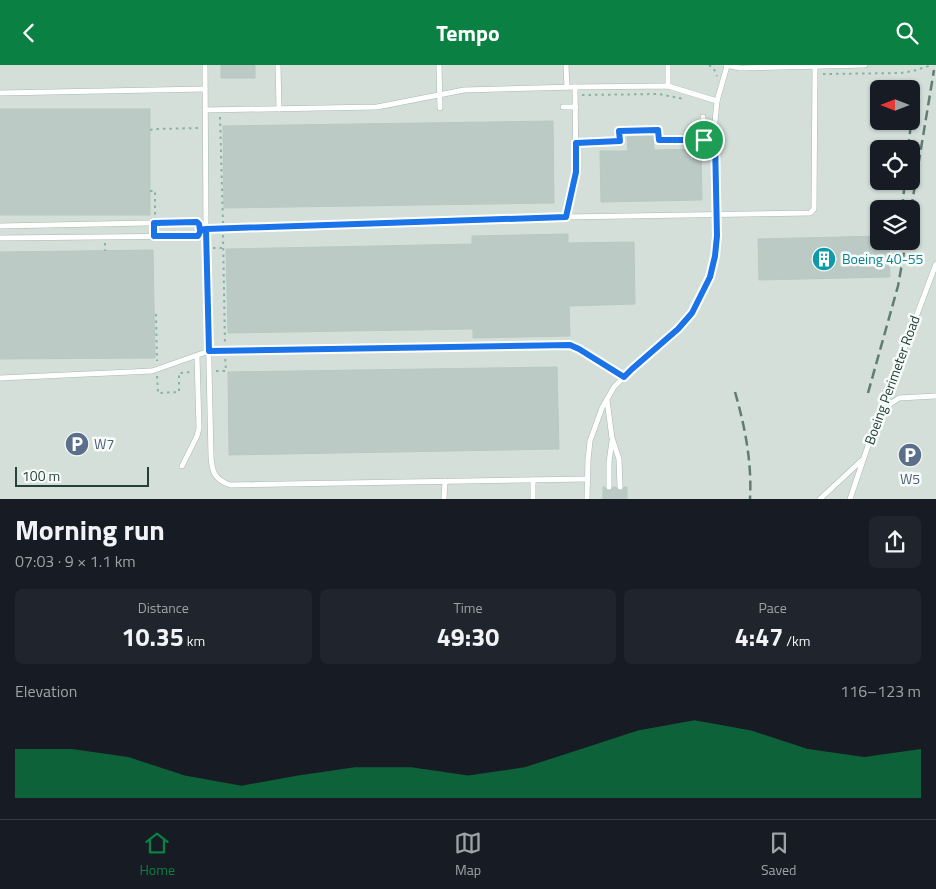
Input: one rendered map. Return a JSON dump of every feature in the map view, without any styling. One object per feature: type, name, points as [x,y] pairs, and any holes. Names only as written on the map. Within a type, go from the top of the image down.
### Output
[{"type":"lane","points":[[204,65],[203,229],[209,351],[211,464],[216,477],[230,485],[587,479]]},
{"type":"lane","points":[[278,65],[279,109]]},
{"type":"lane","points":[[439,65],[440,108]]},
{"type":"lane","points":[[566,65],[567,87]]},
{"type":"lane","points":[[668,65],[668,87]]},
{"type":"lane","points":[[587,499],[590,441],[602,408],[614,387],[678,329],[692,313],[710,277],[717,236],[715,122],[717,101],[727,65],[740,68],[865,65]]},
{"type":"lane","points":[[0,238],[198,236],[203,229],[566,217],[810,213],[814,209],[816,66]]},
{"type":"lane","points":[[205,110],[377,107],[464,90],[567,87],[668,87],[717,101]]},
{"type":"lane","points":[[566,217],[576,172],[575,87]]},
{"type":"lane","points":[[0,93],[205,89]]},
{"type":"lane","points":[[563,107],[576,107]]},
{"type":"lane","points":[[704,117],[704,140]]},
{"type":"lane","points":[[576,143],[620,141],[619,131],[658,130],[659,140],[715,140]]},
{"type":"lane","points":[[0,226],[197,222],[203,229]]},
{"type":"lane","points":[[933,271],[936,257]]},
{"type":"lane","name":"Boeing Perimeter Road","points":[[850,498],[936,264]]},
{"type":"lane","points":[[0,378],[152,371],[209,351],[570,345],[624,377]]},
{"type":"lane","points":[[182,466],[199,428],[197,356]]},
{"type":"lane","points":[[917,396],[917,403]]},
{"type":"lane","points":[[872,434],[890,404],[899,398],[936,396]]},
{"type":"lane","points":[[607,400],[612,438],[619,459],[620,487]]},
{"type":"lane","points":[[609,487],[609,462],[612,438]]},
{"type":"lane","points":[[820,499],[863,459]]},
{"type":"lane","points":[[532,499],[533,480]]},
{"type":"lane","points":[[444,499],[445,481]]},
{"type":"path","points":[[575,95],[659,94],[691,100]]},
{"type":"path","points":[[205,118],[220,116]]},
{"type":"path","points":[[150,130],[199,128]]},
{"type":"path","points":[[150,191],[155,191],[154,223]]},
{"type":"shaded area","points":[[0,65],[936,65],[936,499],[0,499]]},
{"type":"building","points":[[221,65],[255,65],[255,78],[221,78]]},
{"type":"building","points":[[0,109],[150,109],[150,215],[0,215]]},
{"type":"building","points":[[553,121],[554,203],[224,208],[223,126]]},
{"type":"building","points":[[653,136],[654,150],[701,149],[702,200],[601,202],[600,151],[628,151],[627,137]]},
{"type":"building","points":[[568,234],[568,243],[634,242],[635,304],[569,306],[570,336],[473,338],[473,329],[228,333],[226,249],[472,244],[472,236]]},
{"type":"building","name":"Boeing 40-55","points":[[870,236],[870,250],[889,250],[890,277],[759,280],[758,239]]},
{"type":"building","points":[[153,250],[155,358],[0,359],[0,252]]},
{"type":"building","points":[[557,367],[559,449],[229,455],[228,372]]},
{"type":"building","points":[[603,487],[609,491],[616,487],[620,491],[627,487],[627,499],[603,499]]},
{"type":"railway","points":[[912,200],[934,70]]},
{"type":"railway","points":[[909,140],[910,130]]},
{"type":"railway","points":[[903,200],[904,190]]},
{"type":"railway","points":[[868,393],[898,286],[904,250]]},
{"type":"railway","points":[[735,392],[747,445],[750,499]]},
{"type":"place","name":"Boeing 40-55","points":[[824,259]]},
{"type":"place","name":"W7","points":[[77,444]]},
{"type":"place","name":"W5","points":[[910,455]]},
{"type":"route","points":[[704,140],[659,140],[658,130],[619,131],[620,141],[576,143],[576,172],[566,217],[206,229],[200,230],[198,236],[154,236],[154,223],[197,222],[200,230],[206,229],[209,351],[570,345],[624,377],[678,329],[692,313],[710,277],[717,236],[715,140],[704,140]]}]
